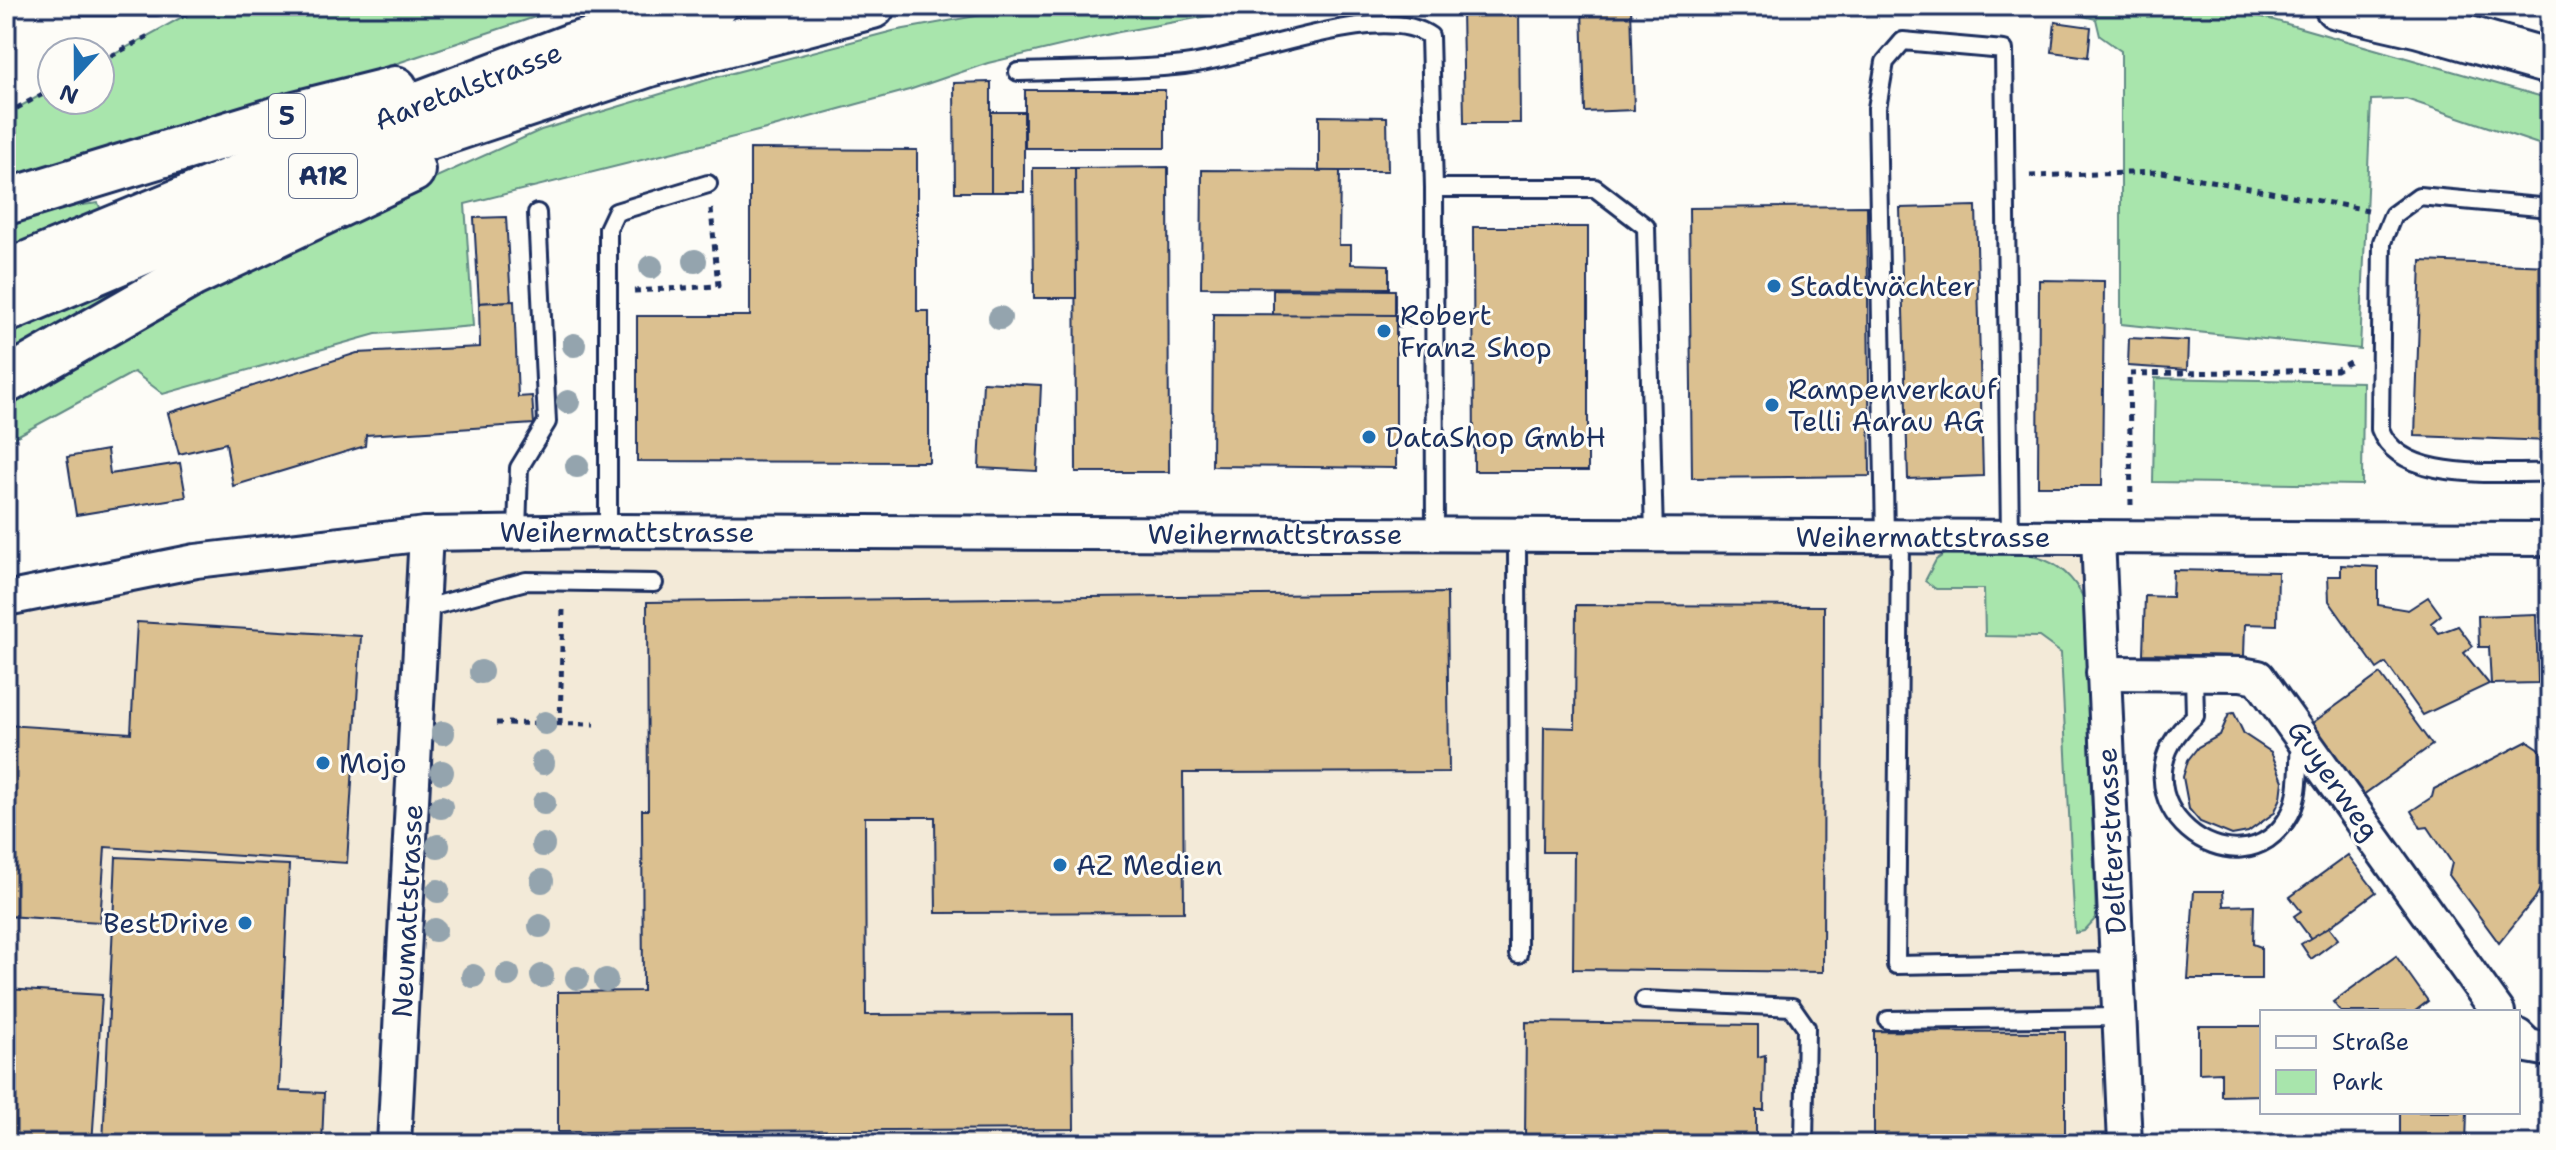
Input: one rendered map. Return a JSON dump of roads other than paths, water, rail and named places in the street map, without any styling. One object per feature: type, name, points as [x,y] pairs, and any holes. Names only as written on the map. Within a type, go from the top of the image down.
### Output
[{"type":"main road","name":"Aaretalstrasse","points":[[6,273],[373,121],[572,46],[714,6]]},
{"type":"main road","name":"Aaretalstrasse","points":[[6,310],[362,159],[649,64],[872,6]]},
{"type":"main road","points":[[2337,6],[2420,25],[2550,62]]},
{"type":"main road","points":[[2454,6],[2550,35]]},
{"type":"main road","name":"5","points":[[6,202],[337,102],[572,46]]},
{"type":"main road","name":"Aaretalstrasse","points":[[6,381],[191,275],[370,189],[649,64]]},
{"type":"street","name":"Weihermattstrasse","points":[[6,599],[196,561],[426,534],[608,531],[2550,539]]},
{"type":"street","name":"Neumattstrasse","points":[[394,1144],[426,534]]},
{"type":"street","name":"Delfterstrasse","points":[[2098,538],[2125,1144]]},
{"type":"street","name":"Guyerweg","points":[[2103,673],[2258,677],[2301,732],[2497,1010]]},
{"type":"street","points":[[2520,1038],[2528,1046],[2550,1050]]},
{"type":"lane","points":[[84,6],[156,6]]},
{"type":"lane","points":[[1018,72],[1188,65],[1293,29],[1372,9],[1401,12],[1419,20],[1430,36],[1434,188],[1435,535]]},
{"type":"lane","points":[[2010,538],[2004,50],[1903,41],[1885,62],[1877,108],[1892,538],[1896,965],[2116,961]]},
{"type":"lane","points":[[608,531],[608,229],[616,212],[708,184]]},
{"type":"lane","points":[[1434,188],[1595,188],[1646,227],[1654,536]]},
{"type":"lane","points":[[2550,208],[2419,196],[2393,215],[2382,242],[2380,429],[2385,443],[2401,457],[2430,469],[2550,473]]},
{"type":"lane","points":[[517,532],[519,468],[547,422],[537,213]]},
{"type":"lane","points":[[1517,536],[1518,954]]},
{"type":"lane","points":[[422,609],[526,581],[654,583]]},
{"type":"lane","points":[[2194,674],[2195,716],[2172,741],[2162,773],[2167,804],[2188,831],[2203,841],[2244,849],[2276,833],[2291,812],[2296,794],[2301,732]]},
{"type":"lane","points":[[1644,1000],[1792,1007],[1806,1027],[1804,1144]]},
{"type":"lane","points":[[1888,1020],[2119,1017]]},
{"type":"place","name":"Stadtwächter","points":[[1774,286]]},
{"type":"place","name":"Robert Franz Shop","points":[[1384,331]]},
{"type":"place","name":"Rampenverkauf Telli Aarau AG","points":[[1772,405]]},
{"type":"place","name":"DataShop GmbH","points":[[1369,437]]},
{"type":"place","name":"Mojo","points":[[323,763]]},
{"type":"place","name":"AZ Medien","points":[[1060,865]]},
{"type":"place","name":"BestDrive","points":[[245,923]]}]
